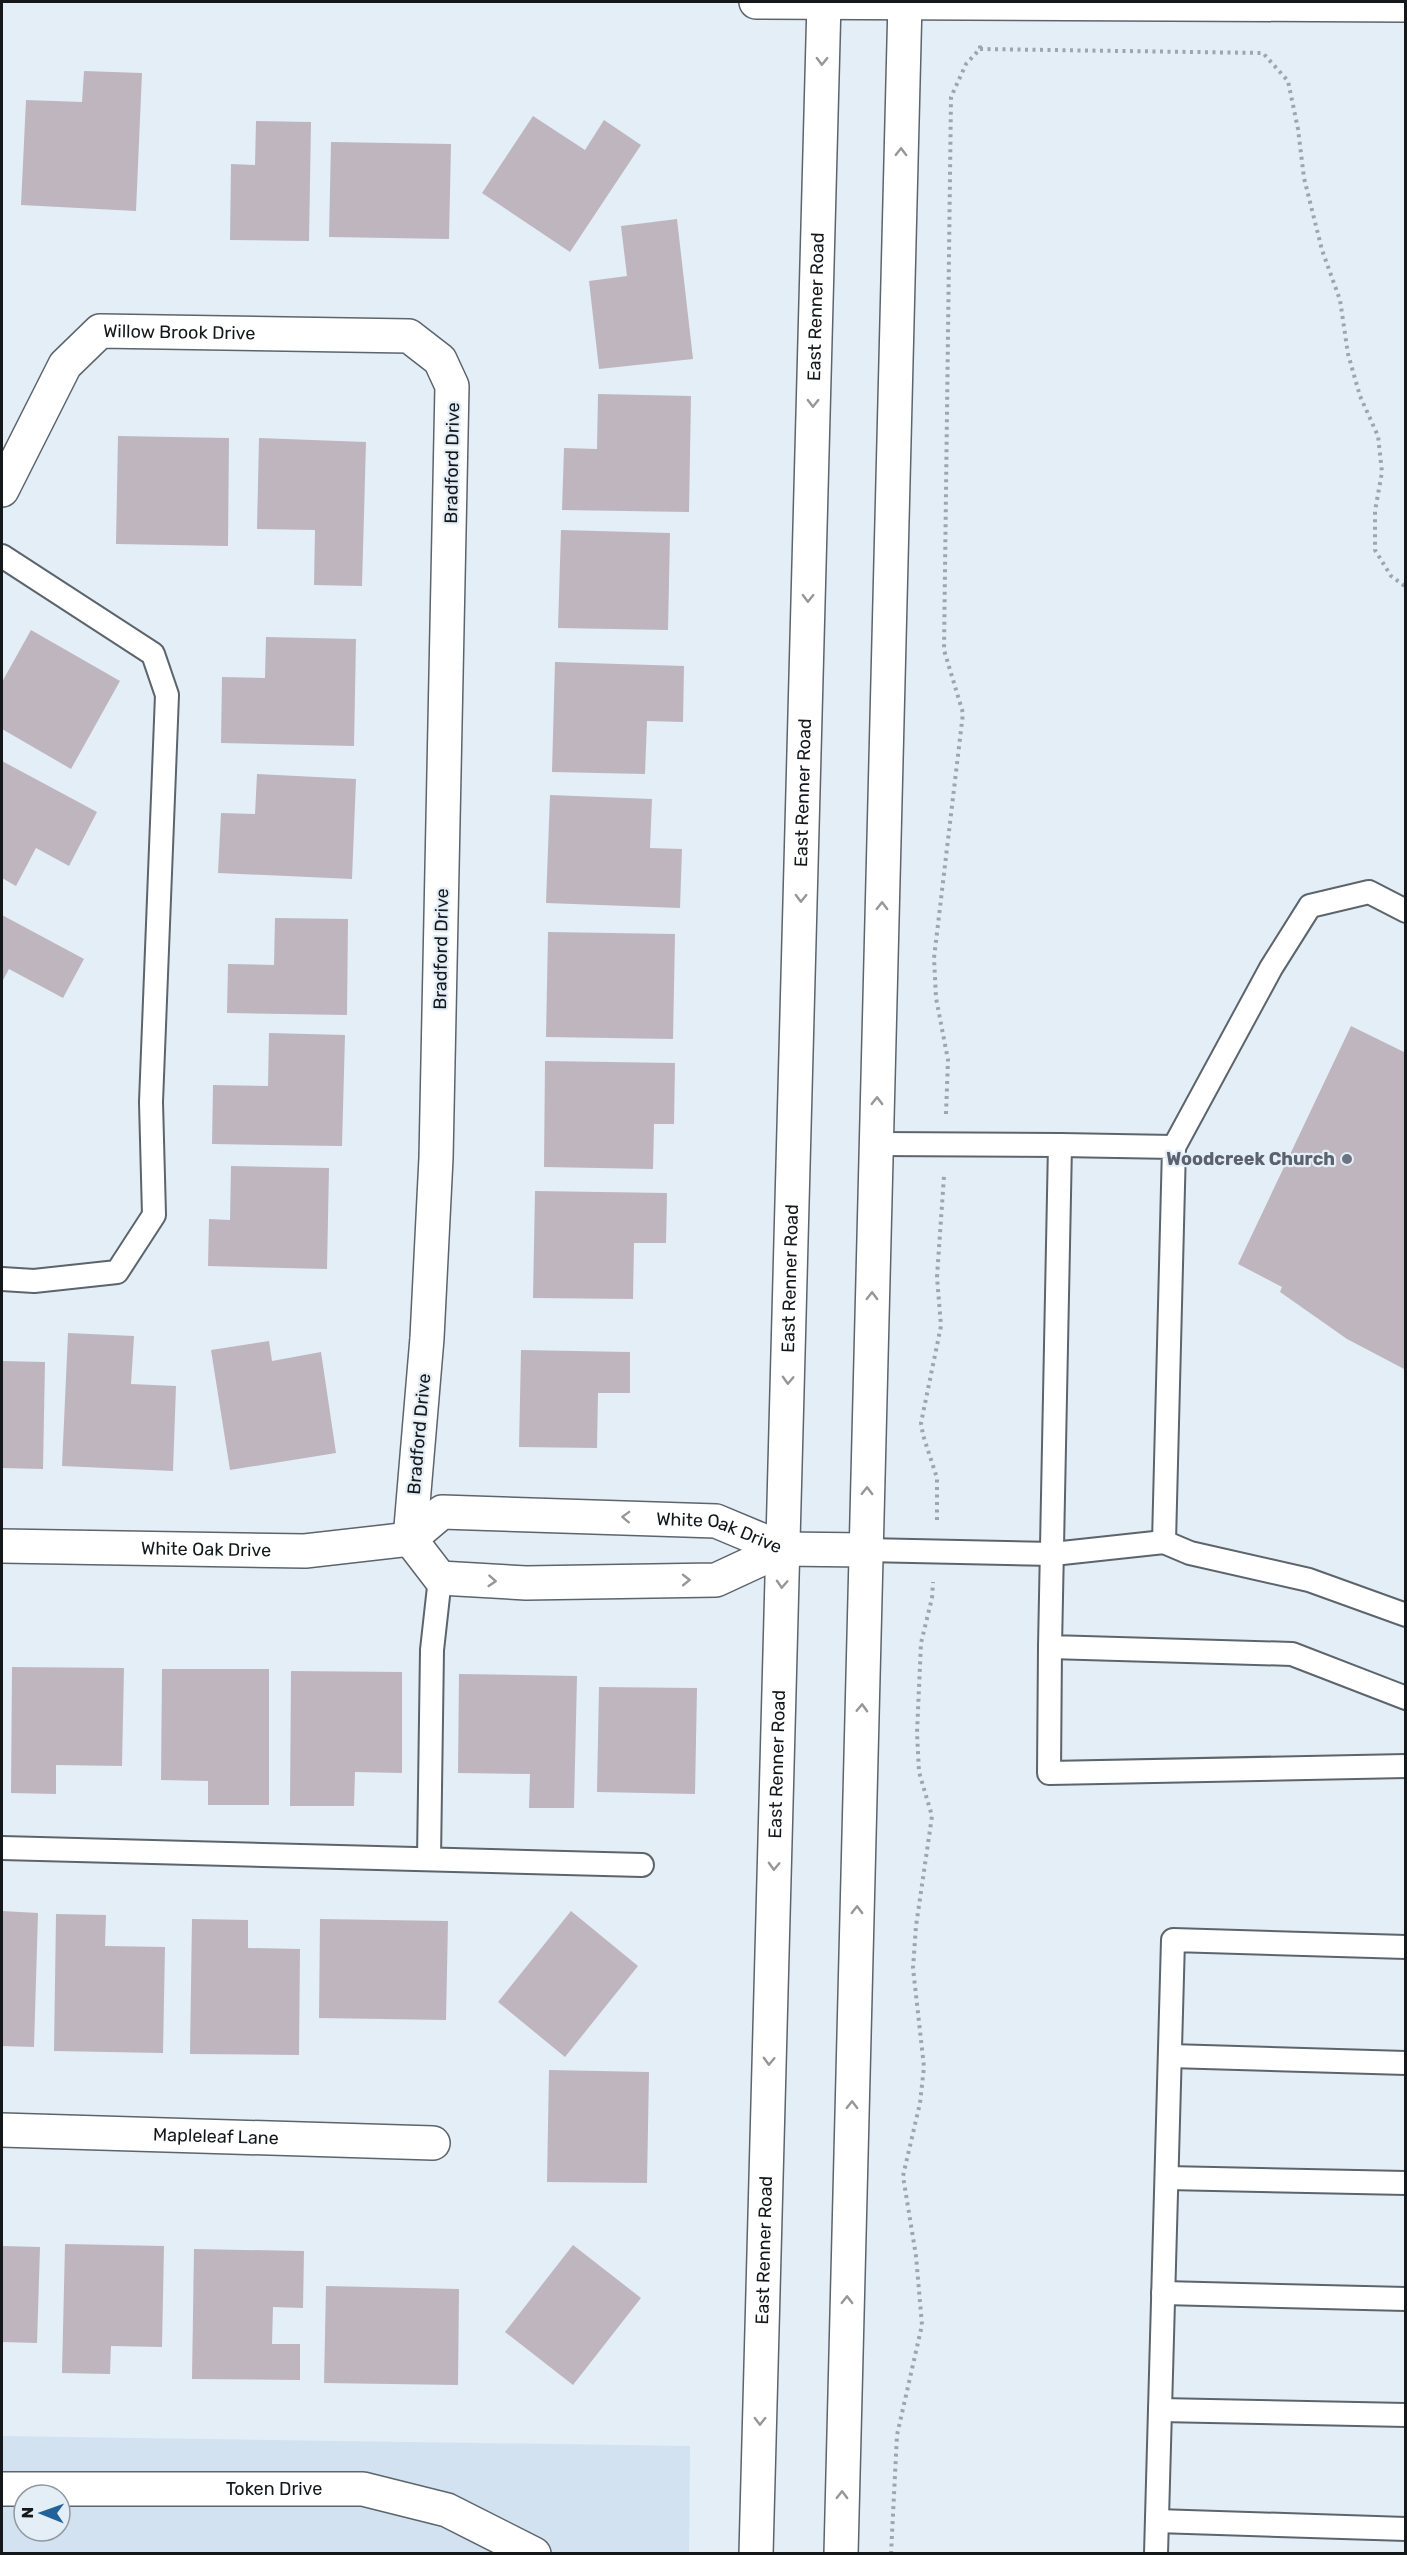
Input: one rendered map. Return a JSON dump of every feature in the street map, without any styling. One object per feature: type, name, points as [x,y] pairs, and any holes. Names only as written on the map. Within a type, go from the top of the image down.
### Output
[{"type":"main road","points":[[756,2],[1406,5]]},
{"type":"main road","name":"East Renner Road","points":[[756,2553],[824,2]]},
{"type":"main road","points":[[841,2553],[905,3]]},
{"type":"main road","name":"Willow Brook Drive","points":[[2,490],[65,365],[100,331],[409,336],[440,360]]},
{"type":"main road","name":"Bradford Drive","points":[[410,1539],[427,1338],[441,987],[453,404],[452,386],[440,360]]},
{"type":"main road","name":"White Oak Drive","points":[[2,1546],[305,1551],[410,1539],[442,1512],[716,1521],[783,1549]]},
{"type":"main road","points":[[410,1539],[440,1578]]},
{"type":"main road","points":[[783,1549],[866,1550]]},
{"type":"main road","name":"White Oak Drive","points":[[440,1578],[526,1583],[716,1580],[783,1549]]},
{"type":"main road","name":"Mapleleaf Lane","points":[[2,2130],[432,2143]]},
{"type":"main road","name":"Token Drive","points":[[2,2488],[363,2489],[447,2510],[534,2553]]},
{"type":"lane","points":[[2,556],[153,654],[167,695],[151,1102],[154,1215],[117,1272],[34,1281],[2,1279]]},
{"type":"lane","points":[[1164,1542],[1174,1148],[1271,968],[1310,906],[1369,892],[1406,910]]},
{"type":"lane","points":[[876,1144],[1174,1148]]},
{"type":"lane","points":[[1060,1145],[1050,1647],[1050,1773],[1406,1766]]},
{"type":"lane","points":[[866,1550],[1053,1554],[1164,1542],[1190,1553],[1309,1580],[1406,1615]]},
{"type":"lane","points":[[429,1859],[432,1650],[440,1578]]},
{"type":"lane","points":[[1050,1647],[1292,1654],[1406,1698]]},
{"type":"lane","points":[[2,1848],[642,1865]]},
{"type":"lane","points":[[1156,2553],[1173,1940],[1406,1947]]},
{"type":"lane","points":[[1170,2056],[1406,2063]]},
{"type":"lane","points":[[1167,2178],[1406,2183]]},
{"type":"lane","points":[[1163,2293],[1406,2299]]},
{"type":"lane","points":[[1160,2410],[1406,2415]]},
{"type":"lane","points":[[1156,2521],[1406,2529]]},
{"type":"path","points":[[891,2553],[897,2435],[922,2325],[916,2256],[903,2176],[920,2103],[924,2067],[913,1968],[916,1926],[932,1816],[919,1772],[917,1733],[921,1643],[932,1598],[937,1478],[921,1423],[941,1326],[937,1276],[946,1144],[948,1060],[936,998],[934,958],[963,713],[944,650],[951,97],[966,64],[980,49],[982,4]]},
{"type":"path","points":[[980,49],[1263,52],[1288,81],[1298,129],[1304,178],[1322,250],[1340,300],[1348,354],[1360,396],[1378,436],[1382,472],[1375,510],[1375,550],[1391,576],[1406,587]]},
{"type":"shaded area","points":[[2,2436],[690,2446],[689,2553],[2,2554]]},
{"type":"building","points":[[84,71],[142,73],[136,211],[21,205],[26,100],[82,102]]},
{"type":"building","points":[[533,116],[585,150],[604,120],[641,145],[570,252],[482,193]]},
{"type":"building","points":[[256,121],[311,122],[309,241],[230,240],[231,164],[255,165]]},
{"type":"building","points":[[331,142],[451,144],[449,239],[329,237]]},
{"type":"building","points":[[677,219],[693,359],[599,369],[589,281],[627,276],[621,226]]},
{"type":"building","points":[[598,394],[691,396],[689,512],[562,510],[564,448],[597,449]]},
{"type":"building","points":[[118,436],[229,438],[228,546],[116,544]]},
{"type":"building","points":[[259,438],[366,442],[362,586],[314,585],[315,530],[257,529]]},
{"type":"building","points":[[561,530],[670,533],[668,630],[558,628]]},
{"type":"building","points":[[31,630],[120,681],[71,769],[2,729],[2,682]]},
{"type":"building","points":[[266,637],[356,639],[354,746],[221,743],[222,677],[265,678]]},
{"type":"building","points":[[555,662],[684,666],[683,722],[647,721],[645,774],[552,772]]},
{"type":"building","points":[[2,761],[97,812],[69,866],[36,848],[16,886],[2,878]]},
{"type":"building","points":[[257,774],[356,779],[352,879],[218,873],[221,813],[255,814]]},
{"type":"building","points":[[550,795],[652,799],[650,848],[682,849],[680,908],[546,903]]},
{"type":"building","points":[[2,915],[84,959],[63,998],[9,969],[2,982]]},
{"type":"building","points":[[275,918],[348,919],[347,1015],[227,1013],[228,964],[274,965]]},
{"type":"building","points":[[548,932],[675,934],[673,1039],[546,1037]]},
{"type":"building","name":"Woodcreek Church","points":[[1351,1026],[1406,1053],[1406,1370],[1347,1339],[1280,1292],[1282,1287],[1238,1264]]},
{"type":"building","points":[[269,1033],[345,1035],[342,1146],[212,1144],[213,1085],[268,1086]]},
{"type":"building","points":[[545,1061],[675,1063],[674,1124],[654,1124],[653,1169],[544,1167]]},
{"type":"building","points":[[231,1166],[329,1168],[327,1269],[208,1266],[209,1219],[230,1220]]},
{"type":"building","points":[[535,1191],[667,1193],[666,1243],[634,1243],[633,1299],[533,1298]]},
{"type":"building","points":[[68,1333],[134,1336],[131,1384],[176,1386],[173,1471],[62,1466]]},
{"type":"building","points":[[269,1341],[272,1361],[321,1352],[336,1453],[230,1470],[211,1350]]},
{"type":"building","points":[[521,1350],[630,1352],[630,1393],[598,1393],[597,1448],[519,1447]]},
{"type":"building","points":[[2,1361],[45,1362],[43,1469],[2,1468]]},
{"type":"building","points":[[12,1667],[124,1668],[122,1766],[56,1765],[56,1794],[11,1793]]},
{"type":"building","points":[[162,1669],[269,1669],[269,1805],[208,1805],[208,1781],[161,1780]]},
{"type":"building","points":[[291,1671],[402,1672],[402,1773],[355,1772],[354,1806],[290,1806]]},
{"type":"building","points":[[459,1674],[577,1676],[574,1808],[529,1808],[530,1774],[458,1773]]},
{"type":"building","points":[[599,1687],[697,1688],[695,1794],[597,1792]]},
{"type":"building","points":[[2,1911],[38,1913],[34,2047],[2,2046]]},
{"type":"building","points":[[571,1911],[638,1966],[565,2057],[498,2002]]},
{"type":"building","points":[[56,1914],[106,1915],[105,1946],[165,1947],[163,2053],[54,2051]]},
{"type":"building","points":[[192,1919],[248,1920],[248,1948],[300,1949],[299,2055],[190,2054]]},
{"type":"building","points":[[320,1919],[448,1921],[446,2020],[319,2018]]},
{"type":"building","points":[[549,2070],[649,2072],[647,2183],[547,2182]]},
{"type":"building","points":[[65,2244],[164,2246],[162,2347],[111,2346],[110,2374],[62,2373]]},
{"type":"building","points":[[573,2245],[641,2298],[573,2385],[505,2332]]},
{"type":"building","points":[[2,2246],[40,2247],[37,2343],[2,2342]]},
{"type":"building","points":[[194,2249],[304,2251],[303,2308],[273,2307],[272,2344],[300,2344],[300,2380],[192,2379]]},
{"type":"building","points":[[326,2286],[459,2289],[458,2385],[324,2383]]},
{"type":"place","name":"Woodcreek Church","points":[[1347,1159]]}]
